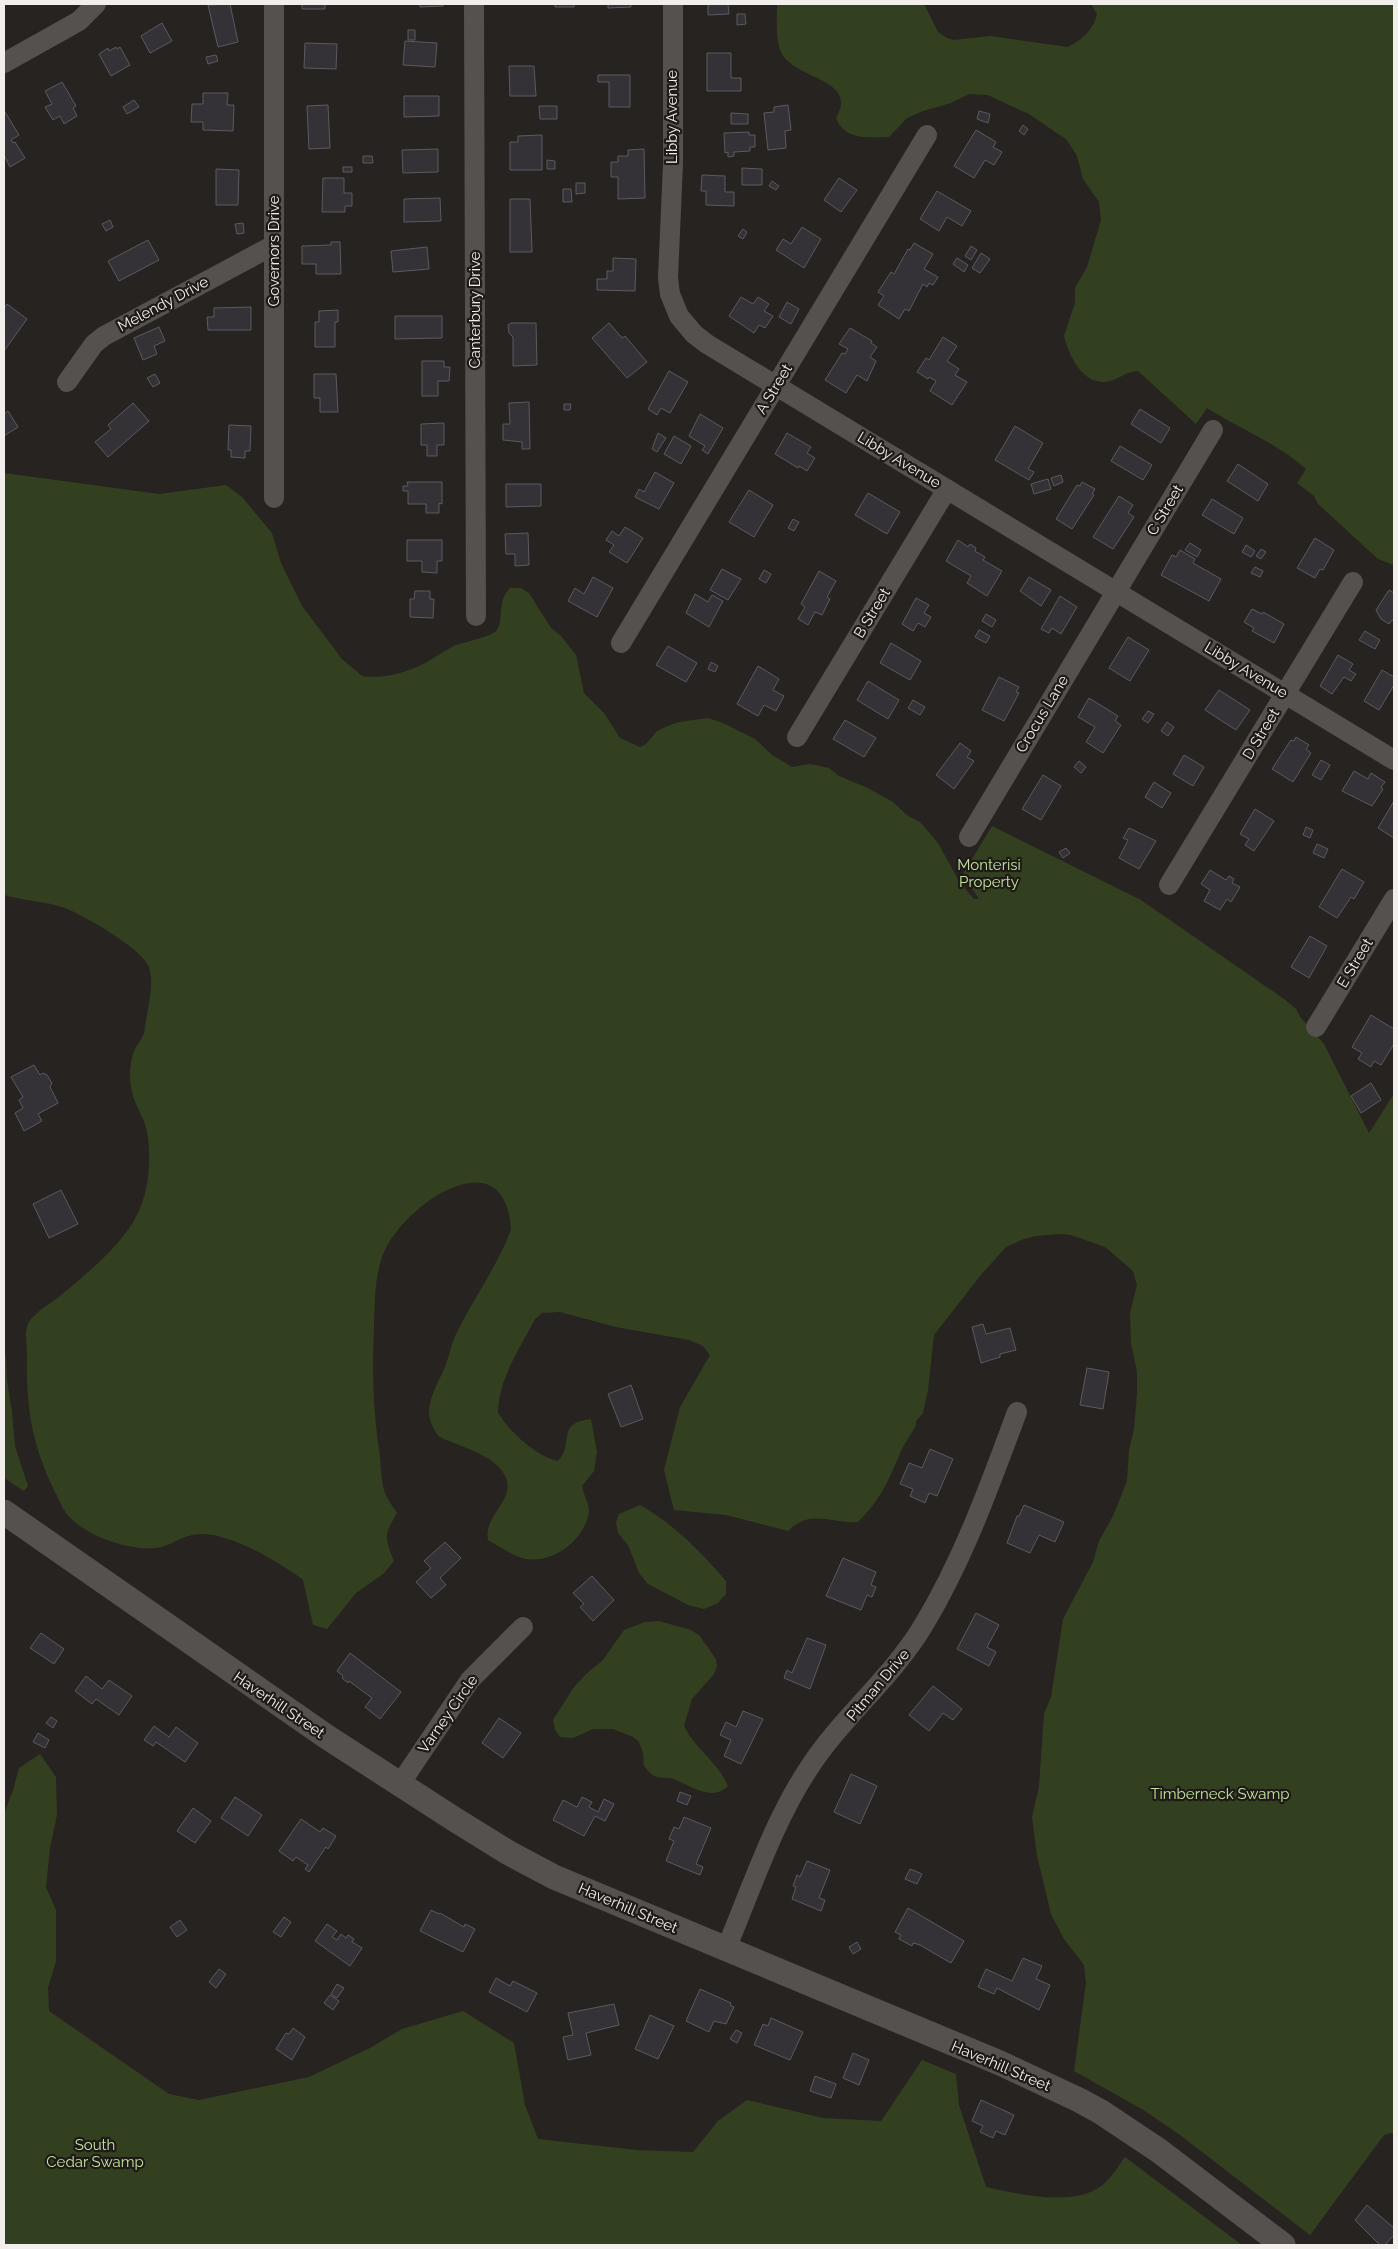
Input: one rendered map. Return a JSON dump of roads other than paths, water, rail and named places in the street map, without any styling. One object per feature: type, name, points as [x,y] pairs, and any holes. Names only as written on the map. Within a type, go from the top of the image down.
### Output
[{"type":"street","points":[[4,63],[78,20],[96,4]]},
{"type":"street","name":"Governors Drive","points":[[274,4],[274,498]]},
{"type":"street","name":"Canterbury Drive","points":[[474,4],[476,616]]},
{"type":"street","name":"Libby Avenue","points":[[673,4],[672,164],[668,278],[670,294],[679,316],[694,334],[1394,760]]},
{"type":"street","name":"A Street","points":[[621,643],[927,136]]},
{"type":"street","name":"Melendy Drive","points":[[67,382],[94,344],[104,336],[274,245]]},
{"type":"street","name":"C Street","points":[[1116,591],[1214,430]]},
{"type":"street","name":"B Street","points":[[797,736],[947,489]]},
{"type":"street","name":"D Street","points":[[1170,885],[1353,582]]},
{"type":"street","name":"Crocus Lane","points":[[969,837],[1116,591]]},
{"type":"street","name":"E Street","points":[[1316,1027],[1394,898]]},
{"type":"street","name":"Pitman Drive","points":[[726,1949],[781,1819],[804,1776],[821,1752],[882,1682],[907,1650],[943,1590],[988,1489],[1017,1412]]},
{"type":"street","name":"Haverhill Street","points":[[4,1512],[224,1667],[502,1849],[546,1872],[1000,2063],[1079,2100],[1101,2112],[1158,2150],[1283,2245]]},
{"type":"street","name":"Varney Circle","points":[[400,1784],[470,1680],[523,1627]]},
{"type":"park label","name":"Monterisi Property","points":[[989,874]]},
{"type":"park label","name":"Timberneck Swamp","points":[[1220,1794]]},
{"type":"park label","name":"South Cedar Swamp","points":[[95,2154]]}]
